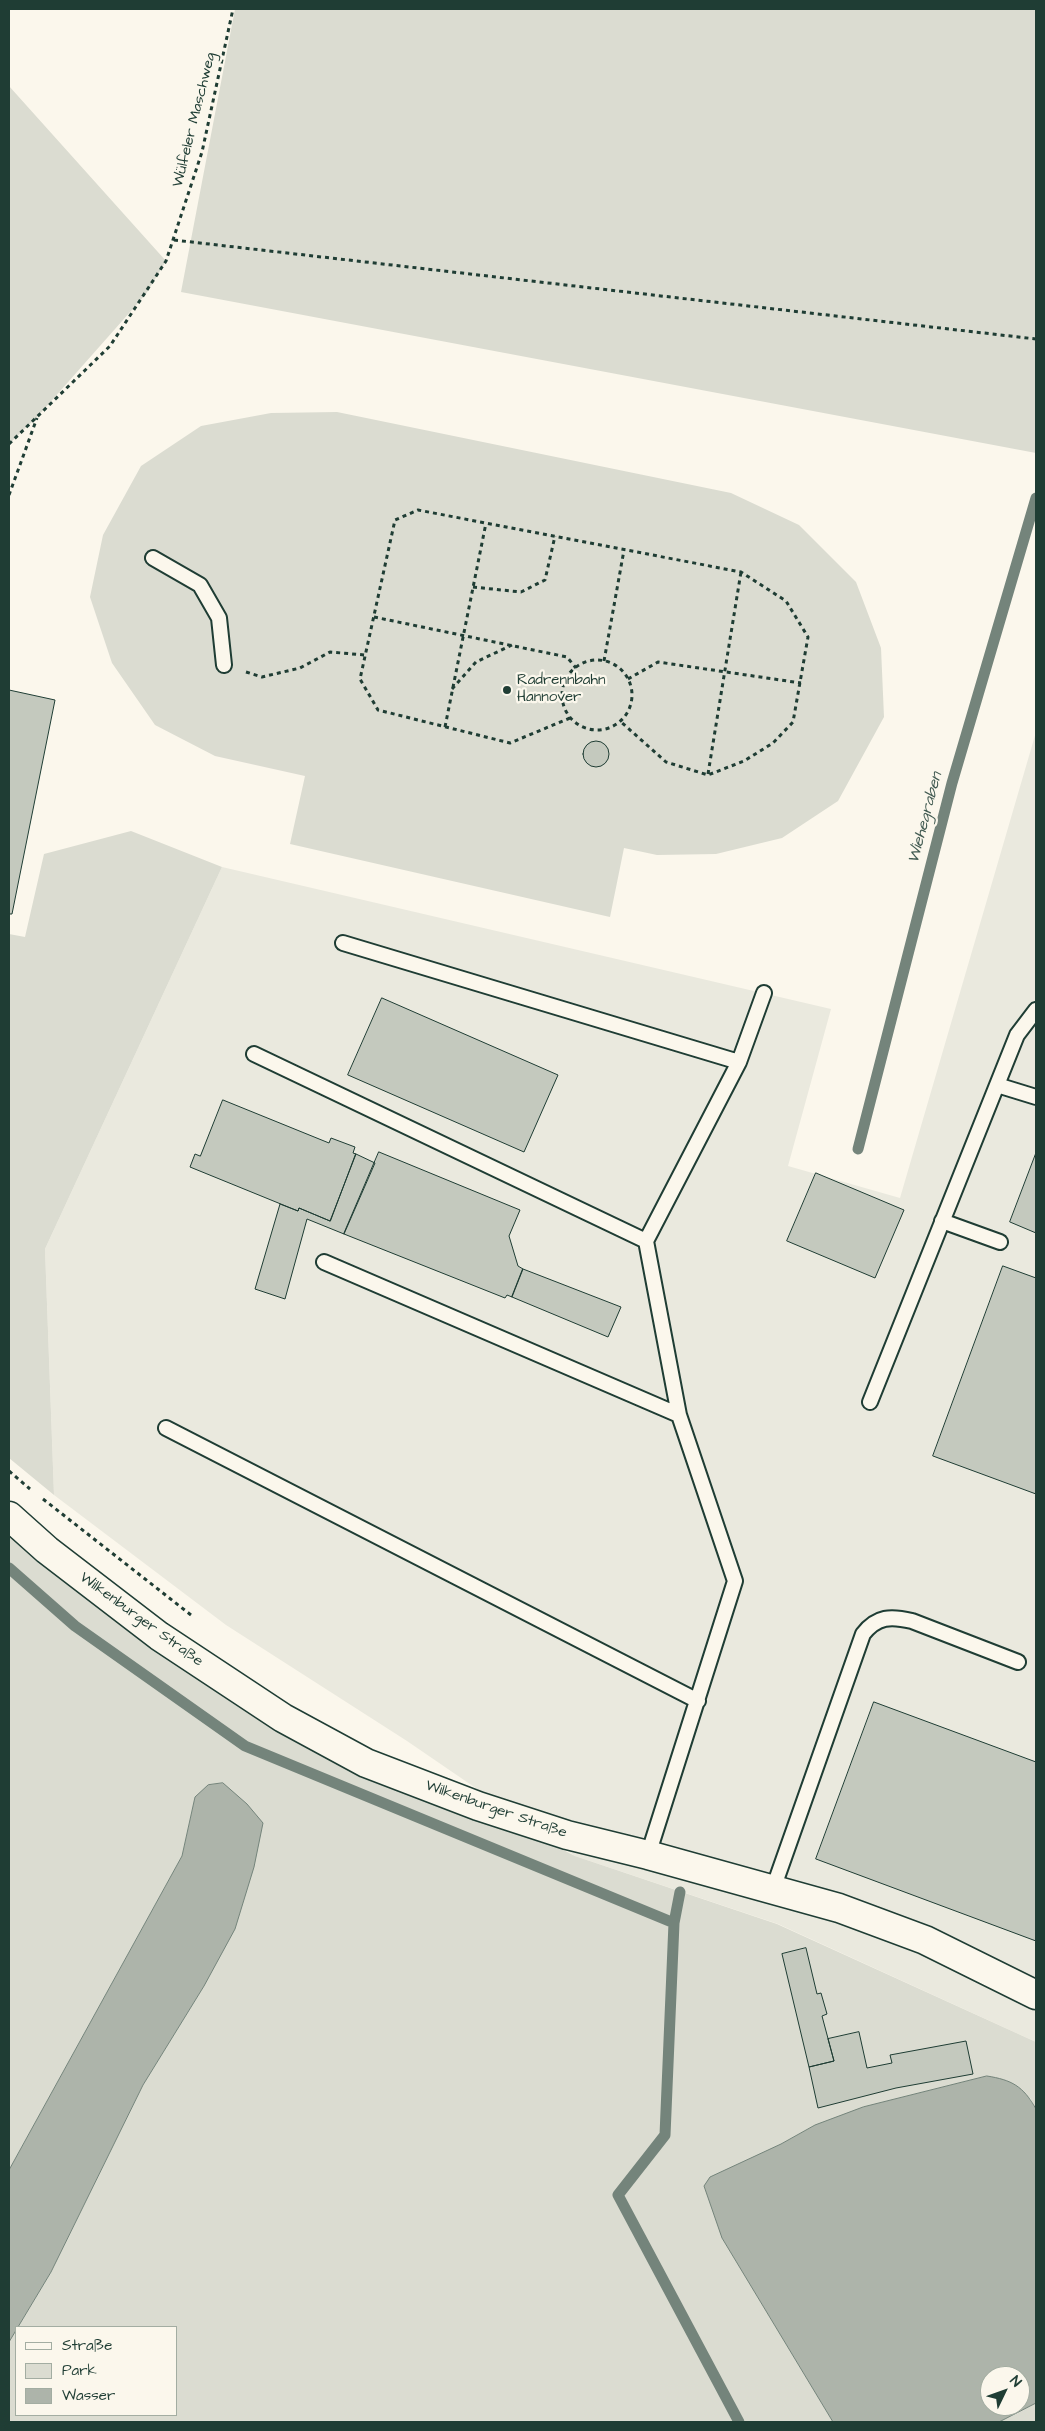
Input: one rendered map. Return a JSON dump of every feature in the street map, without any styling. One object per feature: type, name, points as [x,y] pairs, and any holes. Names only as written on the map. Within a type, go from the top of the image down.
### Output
[{"type":"main road","name":"Wilkenburger Straße","points":[[9,1516],[47,1550],[159,1636],[283,1718],[366,1763],[478,1806],[567,1835],[648,1855],[839,1908],[925,1940],[1036,1995]]},
{"type":"lane","points":[[153,558],[200,585],[219,618],[224,664]]},
{"type":"lane","points":[[343,943],[739,1062]]},
{"type":"lane","points":[[648,1855],[735,1581],[679,1415],[646,1241],[739,1062],[764,994]]},
{"type":"lane","points":[[870,1402],[1017,1035],[1036,1010]]},
{"type":"lane","points":[[254,1054],[646,1241]]},
{"type":"lane","points":[[997,1085],[1036,1096]]},
{"type":"lane","points":[[942,1221],[1000,1242]]},
{"type":"lane","points":[[324,1262],[679,1415]]},
{"type":"lane","points":[[166,1428],[698,1701]]},
{"type":"lane","points":[[773,1889],[863,1634],[869,1626],[880,1618],[895,1617],[912,1621],[1018,1662]]},
{"type":"path","name":"Wülfeler Maschweg","points":[[9,444],[110,346],[161,269],[174,240],[202,152],[233,9]]},
{"type":"path","points":[[174,240],[1036,339]]},
{"type":"path","points":[[9,495],[38,416]]},
{"type":"path","points":[[570,718],[510,743],[378,710],[360,678],[395,520],[418,510],[741,572],[786,601],[808,637],[793,722],[773,743],[744,761],[708,774],[666,762],[620,721]]},
{"type":"path","points":[[445,727],[486,523]]},
{"type":"path","points":[[473,587],[521,592],[545,580],[555,536]]},
{"type":"path","points":[[604,661],[624,550]]},
{"type":"path","points":[[708,774],[741,572]]},
{"type":"path","points":[[374,617],[513,644],[567,657],[576,668]]},
{"type":"path","points":[[452,690],[476,662],[513,644]]},
{"type":"path","points":[[224,664],[262,677],[300,668],[330,652],[365,655]]},
{"type":"path","points":[[604,661],[621,669],[628,679],[632,700],[628,712],[610,728],[592,729],[580,726],[570,718],[564,708],[563,684],[569,673],[582,662],[604,661]]},
{"type":"path","points":[[628,679],[658,662],[801,683]]},
{"type":"path","points":[[9,1471],[194,1618]]},
{"type":"shaded area","points":[[1036,732],[1036,2042],[778,1924],[575,1856],[407,1741],[226,1625],[54,1495],[45,1249],[222,867],[831,1009],[788,1166],[900,1198]]},
{"type":"green space","points":[[235,9],[1036,9],[1036,453],[181,292]]},
{"type":"green space","points":[[9,86],[166,261],[146,294],[38,416],[9,444]]},
{"type":"green space","name":"Radrennbahn Hannover","points":[[337,412],[731,493],[799,525],[856,582],[881,648],[884,717],[838,801],[782,838],[716,854],[657,855],[624,848],[610,917],[290,844],[305,776],[215,756],[155,725],[112,663],[90,597],[103,535],[141,466],[201,426],[271,413]]},
{"type":"green space","points":[[131,831],[222,867],[45,1249],[54,1495],[9,1458],[9,934],[25,937],[44,854]]},
{"type":"green space","points":[[9,1516],[283,1718],[478,1806],[575,1856],[777,1924],[1036,2042],[1036,2109],[1030,2098],[815,2125],[781,2144],[722,2238],[833,2422],[9,2422],[9,2342],[15,2331],[15,2416],[178,2416],[178,2326],[19,2326],[51,2272],[143,2085],[204,1986],[195,1797],[182,1856],[9,2170]]},
{"type":"green space","points":[[1036,2403],[1036,2422],[999,2422],[1011,2416],[1030,2416],[1030,2406]]},
{"type":"water","points":[[223,1783],[247,1804],[263,1823],[254,1867],[235,1929],[204,1986],[143,2085],[51,2272],[19,2326],[15,2326],[15,2332],[9,2342],[9,2170],[182,1856],[195,1797],[208,1785]]},
{"type":"water","points":[[987,2076],[1016,2085],[1031,2101],[1036,2109],[1036,2403],[1030,2406],[1030,2366],[980,2366],[980,2416],[1011,2416],[999,2422],[833,2422],[722,2238],[704,2186],[710,2177],[781,2144],[815,2125],[863,2107]]},
{"type":"building","points":[[9,690],[55,700],[12,914],[9,914]]},
{"type":"building","points":[[596,741],[605,745],[609,754],[605,763],[596,767],[587,763],[583,754],[587,745]]},
{"type":"building","points":[[382,998],[558,1075],[524,1152],[348,1075]]},
{"type":"building","points":[[223,1100],[329,1143],[331,1138],[355,1147],[353,1153],[356,1154],[330,1221],[299,1208],[298,1211],[190,1167],[195,1154],[200,1156]]},
{"type":"building","points":[[379,1152],[520,1210],[509,1236],[518,1266],[523,1269],[512,1297],[507,1295],[505,1298],[344,1234]]},
{"type":"building","points":[[1036,1153],[1036,1233],[1010,1222]]},
{"type":"building","points":[[356,1154],[375,1163],[344,1234],[307,1219],[285,1299],[255,1289],[280,1204],[298,1211],[299,1208],[330,1221]]},
{"type":"building","points":[[816,1173],[904,1210],[875,1278],[787,1241]]},
{"type":"building","points":[[1003,1266],[1036,1278],[1036,1494],[933,1456]]},
{"type":"building","points":[[523,1269],[621,1307],[608,1337],[512,1297]]},
{"type":"building","points":[[874,1702],[1036,1762],[1036,1941],[816,1859]]},
{"type":"building","points":[[806,1948],[817,1994],[821,1993],[827,2014],[822,2016],[834,2061],[809,2067],[782,1954]]},
{"type":"building","points":[[859,2032],[867,2068],[892,2063],[890,2055],[966,2041],[973,2074],[896,2088],[818,2108],[809,2067],[834,2061],[828,2039]]},
{"type":"waterway","name":"Wiehegraben","points":[[858,1149],[952,783],[1036,498]]},
{"type":"waterway","points":[[9,1568],[75,1626],[245,1746],[674,1923]]},
{"type":"waterway","points":[[680,1892],[674,1923],[665,2135],[618,2195],[739,2422]]},
{"type":"place","name":"Radrennbahn Hannover","points":[[507,690]]}]
